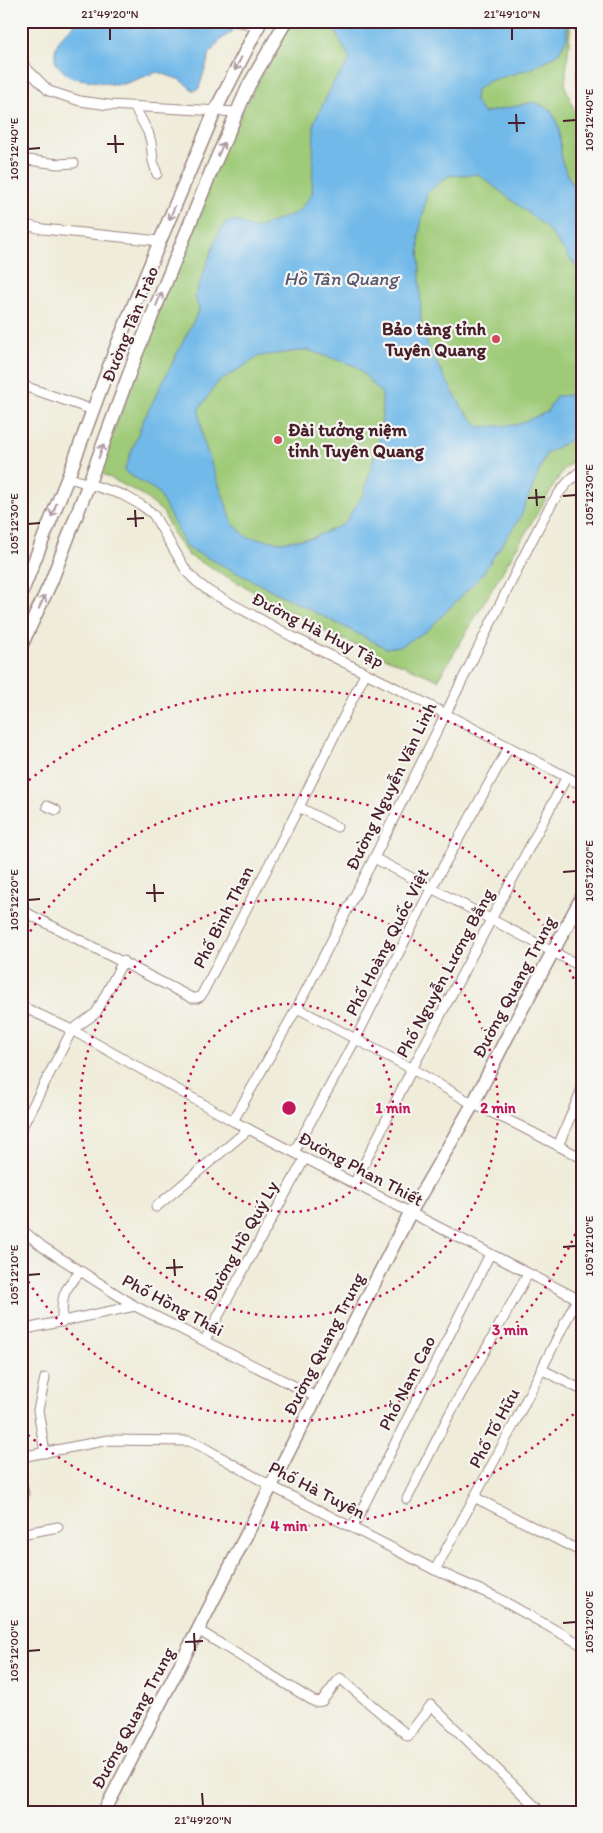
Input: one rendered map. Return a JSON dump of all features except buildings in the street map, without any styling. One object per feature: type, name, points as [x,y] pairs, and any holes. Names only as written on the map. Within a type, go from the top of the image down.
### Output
[{"type":"main road","name":"Đường Tân Trào","points":[[21,646],[51,582],[136,354],[237,112],[249,85],[286,21]]},
{"type":"main road","name":"Đường Tân Trào","points":[[21,594],[160,240],[214,111],[259,23]]},
{"type":"main road","name":"Đường Quang Trung","points":[[104,1812],[410,1213],[473,1104],[580,903]]},
{"type":"street","points":[[234,21],[259,23]]},
{"type":"street","points":[[580,23],[582,87]]},
{"type":"street","points":[[21,63],[49,91],[80,101],[237,112]]},
{"type":"street","points":[[134,106],[148,132],[157,174]]},
{"type":"street","points":[[21,159],[58,164],[74,163]]},
{"type":"street","points":[[21,224],[43,229],[160,240]]},
{"type":"street","points":[[21,384],[93,410]]},
{"type":"street","name":"Đường Nguyễn Văn Linh","points":[[233,1121],[297,1008],[374,858],[526,550],[554,500],[571,478],[582,470]]},
{"type":"street","name":"Đường Hà Huy Tập","points":[[66,477],[123,495],[153,514],[187,572],[196,582],[210,592],[293,637],[364,674],[390,685],[582,786]]},
{"type":"street","name":"Phố Bình Than","points":[[21,910],[192,998],[201,996],[364,674]]},
{"type":"street","name":"Phố Hoàng Quốc Việt","points":[[294,1152],[355,1040],[432,887],[509,747]]},
{"type":"street","name":"Phố Nguyễn Lương Bằng","points":[[354,1184],[412,1069],[566,778]]},
{"type":"street","points":[[47,806],[56,810]]},
{"type":"street","points":[[298,807],[338,827]]},
{"type":"street","points":[[374,858],[432,887],[552,953],[582,967]]},
{"type":"street","points":[[21,1129],[72,1030],[96,1013],[123,961]]},
{"type":"street","name":"Đường Phan Thiết","points":[[21,1006],[72,1030],[233,1121],[579,1300]]},
{"type":"street","points":[[297,1008],[412,1069],[473,1104],[582,1158]]},
{"type":"street","points":[[558,1146],[582,1089]]},
{"type":"street","points":[[156,1207],[249,1129]]},
{"type":"street","name":"Đường Hồ Quý Ly","points":[[205,1340],[305,1158]]},
{"type":"street","name":"Phố Hồng Thái","points":[[21,1230],[43,1247],[135,1306],[316,1397]]},
{"type":"street","name":"Phố Nam Cao","points":[[353,1527],[490,1254]]},
{"type":"street","points":[[62,1322],[62,1296],[67,1286],[81,1271]]},
{"type":"street","points":[[407,1498],[448,1417],[528,1274]]},
{"type":"street","name":"Phố Tố Hữu","points":[[435,1570],[476,1498],[579,1300]]},
{"type":"street","points":[[21,1330],[135,1306]]},
{"type":"street","points":[[543,1370],[582,1390]]},
{"type":"street","points":[[44,1378],[38,1410],[44,1453]]},
{"type":"street","name":"Phố Hà Tuyên","points":[[21,1457],[108,1440],[189,1441],[271,1486],[435,1570],[496,1597],[582,1645]]},
{"type":"street","points":[[21,1481],[24,1494]]},
{"type":"street","points":[[476,1498],[582,1552]]},
{"type":"street","points":[[21,1534],[58,1527]]},
{"type":"street","points":[[198,1630],[315,1702],[322,1701],[340,1678],[408,1736],[431,1705],[541,1812]]},
{"type":"green space","points":[[292,21],[571,21],[565,86],[582,129],[582,454],[563,470],[438,680],[330,634],[188,555],[173,534],[163,512],[141,494],[99,472],[212,167]]},
{"type":"water","points":[[78,21],[188,21],[208,28],[231,27],[233,31],[219,41],[210,53],[199,88],[194,91],[181,80],[157,72],[124,84],[73,78],[67,75],[56,64],[55,50],[60,40]]},
{"type":"water","name":"Hồ Tân Quang","points":[[333,21],[567,21],[567,38],[558,54],[533,68],[489,81],[476,90],[475,101],[483,113],[535,102],[551,110],[559,127],[562,162],[582,206],[582,274],[545,226],[478,174],[448,176],[427,193],[419,235],[421,327],[430,352],[463,409],[480,427],[516,425],[547,412],[556,396],[570,395],[582,382],[582,433],[546,454],[520,518],[480,577],[428,630],[401,646],[386,648],[186,547],[158,492],[124,471],[143,421],[199,310],[195,296],[217,236],[226,222],[237,221],[255,229],[298,212],[312,194],[314,122],[334,82],[350,60],[333,25]],"holes":[[[307,350],[356,366],[382,394],[382,429],[364,493],[344,524],[312,538],[280,542],[247,537],[233,524],[203,440],[199,409],[218,382],[260,356]]]},
{"type":"place","name":"Bảo tàng tỉnh Tuyên Quang","points":[[496,339]]},
{"type":"place","name":"Đài tưởng niệm tỉnh Tuyên Quang","points":[[278,440]]}]
